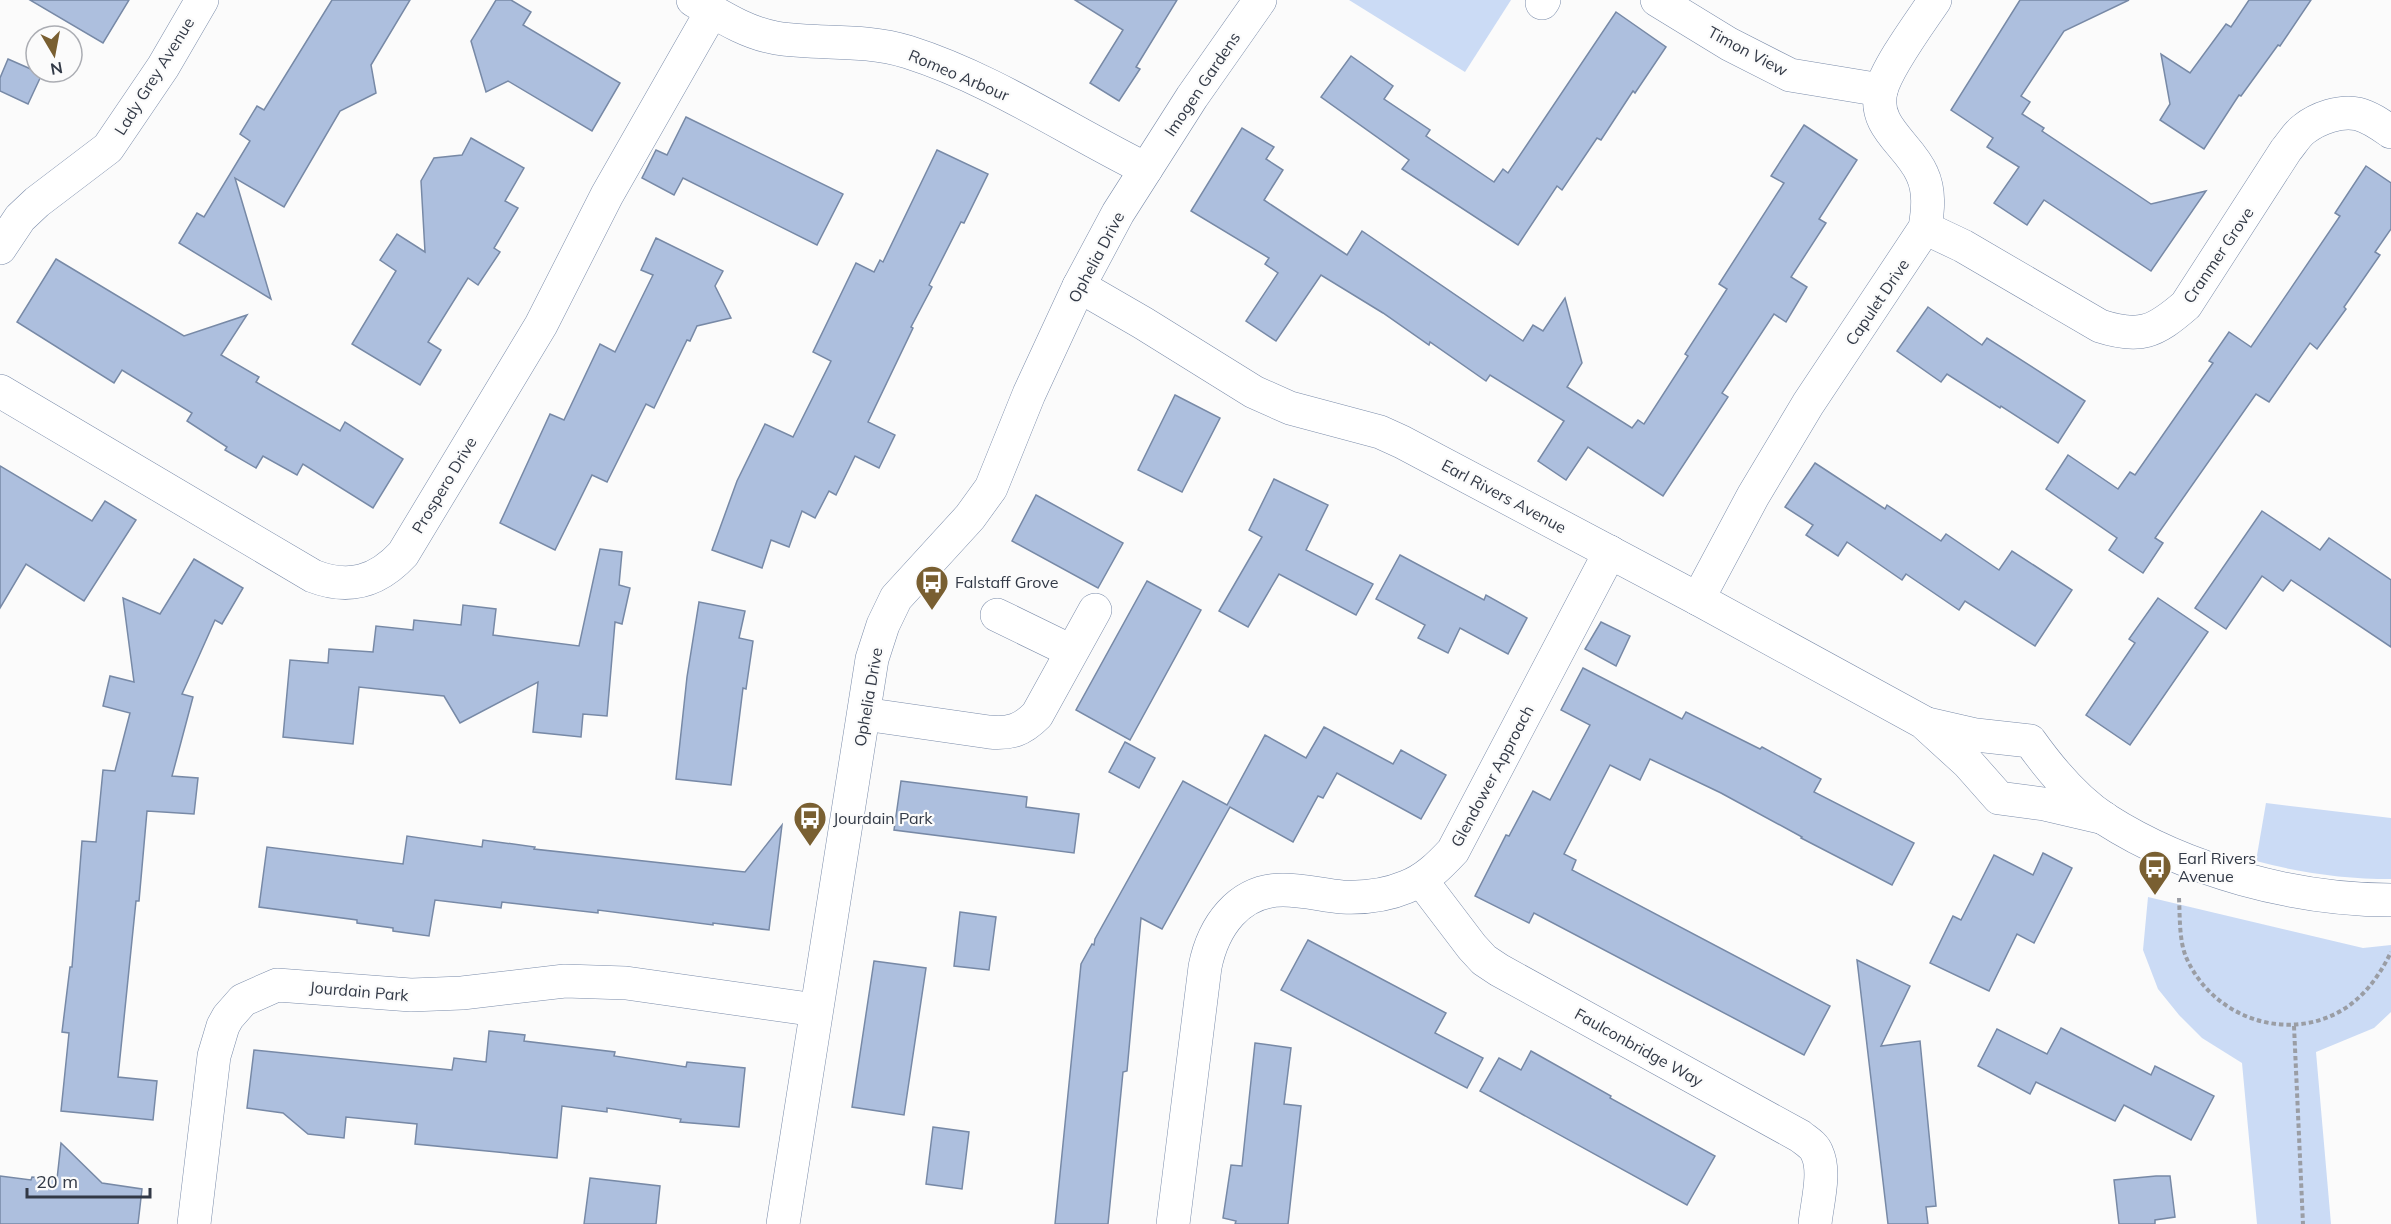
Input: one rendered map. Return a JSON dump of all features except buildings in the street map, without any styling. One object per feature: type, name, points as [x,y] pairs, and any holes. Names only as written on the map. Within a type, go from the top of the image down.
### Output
[{"type":"street","name":"Lady Grey Avenue","points":[[0,248],[20,218],[37,202],[108,148],[163,67],[202,0]]},
{"type":"street","name":"Imogen Gardens","points":[[1146,169],[1192,97],[1260,0]]},
{"type":"street","name":"Timon View","points":[[1657,0],[1730,44],[1790,75],[1881,90]]},
{"type":"street","points":[[1881,90],[1890,70],[1935,0]]},
{"type":"street","name":"Romeo Arbour","points":[[702,6],[734,24],[776,38],[869,43],[933,60],[1000,90],[1146,169]]},
{"type":"street","name":"Prospero Drive","points":[[0,391],[313,576],[338,583],[352,583],[376,577],[390,568],[403,554],[541,325],[702,6]]},
{"type":"street","name":"Capulet Drive","points":[[1698,599],[1753,496],[1808,404],[1925,228],[1928,201],[1923,175],[1913,158],[1895,140],[1882,118],[1881,90]]},
{"type":"street","name":"Cranmer Grove","points":[[1925,228],[1963,246],[2100,326],[2120,332],[2143,332],[2165,323],[2186,305],[2286,150],[2303,129],[2321,119],[2356,114],[2369,118],[2391,132]]},
{"type":"street","name":"Ophelia Drive","points":[[783,1224],[872,659],[883,625],[896,598],[970,517],[991,488],[1029,394],[1079,286],[1118,213],[1146,169]]},
{"type":"street","name":"Earl Rivers Avenue","points":[[1079,286],[1254,392],[1290,408],[1380,432],[1402,442],[1698,599],[1923,722],[1968,763],[1999,798],[2044,804],[2104,818]]},
{"type":"street","name":"Glendower Approach","points":[[1173,1224],[1205,967],[1209,950],[1221,923],[1232,911],[1265,892],[1294,890],[1343,897],[1369,896],[1405,888],[1421,880],[1438,867],[1453,851],[1610,552]]},
{"type":"street","points":[[864,714],[989,732],[1007,733],[1024,728],[1037,715],[1095,610]]},
{"type":"street","points":[[997,615],[1071,651]]},
{"type":"street","name":"Earl Rivers Avenue","points":[[1923,722],[1976,735],[2030,741],[2052,772],[2104,818],[2146,842],[2234,876],[2317,895],[2354,900],[2391,900]]},
{"type":"street","name":"Faulconbridge Way","points":[[1421,880],[1472,947],[1491,965],[1800,1136],[1813,1146],[1818,1154],[1820,1170],[1815,1224]]},
{"type":"street","name":"Jourdain Park","points":[[194,1224],[210,1085],[219,1036],[228,1017],[243,1000],[277,985],[411,995],[462,993],[565,981],[600,981],[816,1010]]},
{"type":"path","points":[[2179,890],[2180,925],[2186,957],[2209,991],[2225,1006],[2259,1021],[2294,1026],[2305,1025],[2337,1013],[2368,989],[2391,952]]},
{"type":"path","points":[[2294,1026],[2304,1224]]},
{"type":"shaded area","points":[[1349,0],[1511,0],[1465,72]]},
{"type":"shaded area","points":[[2266,803],[2391,818],[2391,879],[2323,874],[2256,861]]},
{"type":"shaded area","points":[[2148,897],[2363,948],[2391,945],[2391,1012],[2374,1028],[2316,1052],[2331,1224],[2257,1224],[2242,1063],[2202,1038],[2158,989],[2143,950]]},
{"type":"place","name":"Falstaff Grove","points":[[932,611]]},
{"type":"place","name":"Jourdain Park","points":[[810,847]]},
{"type":"place","name":"Earl Rivers Avenue","points":[[2155,896]]}]
